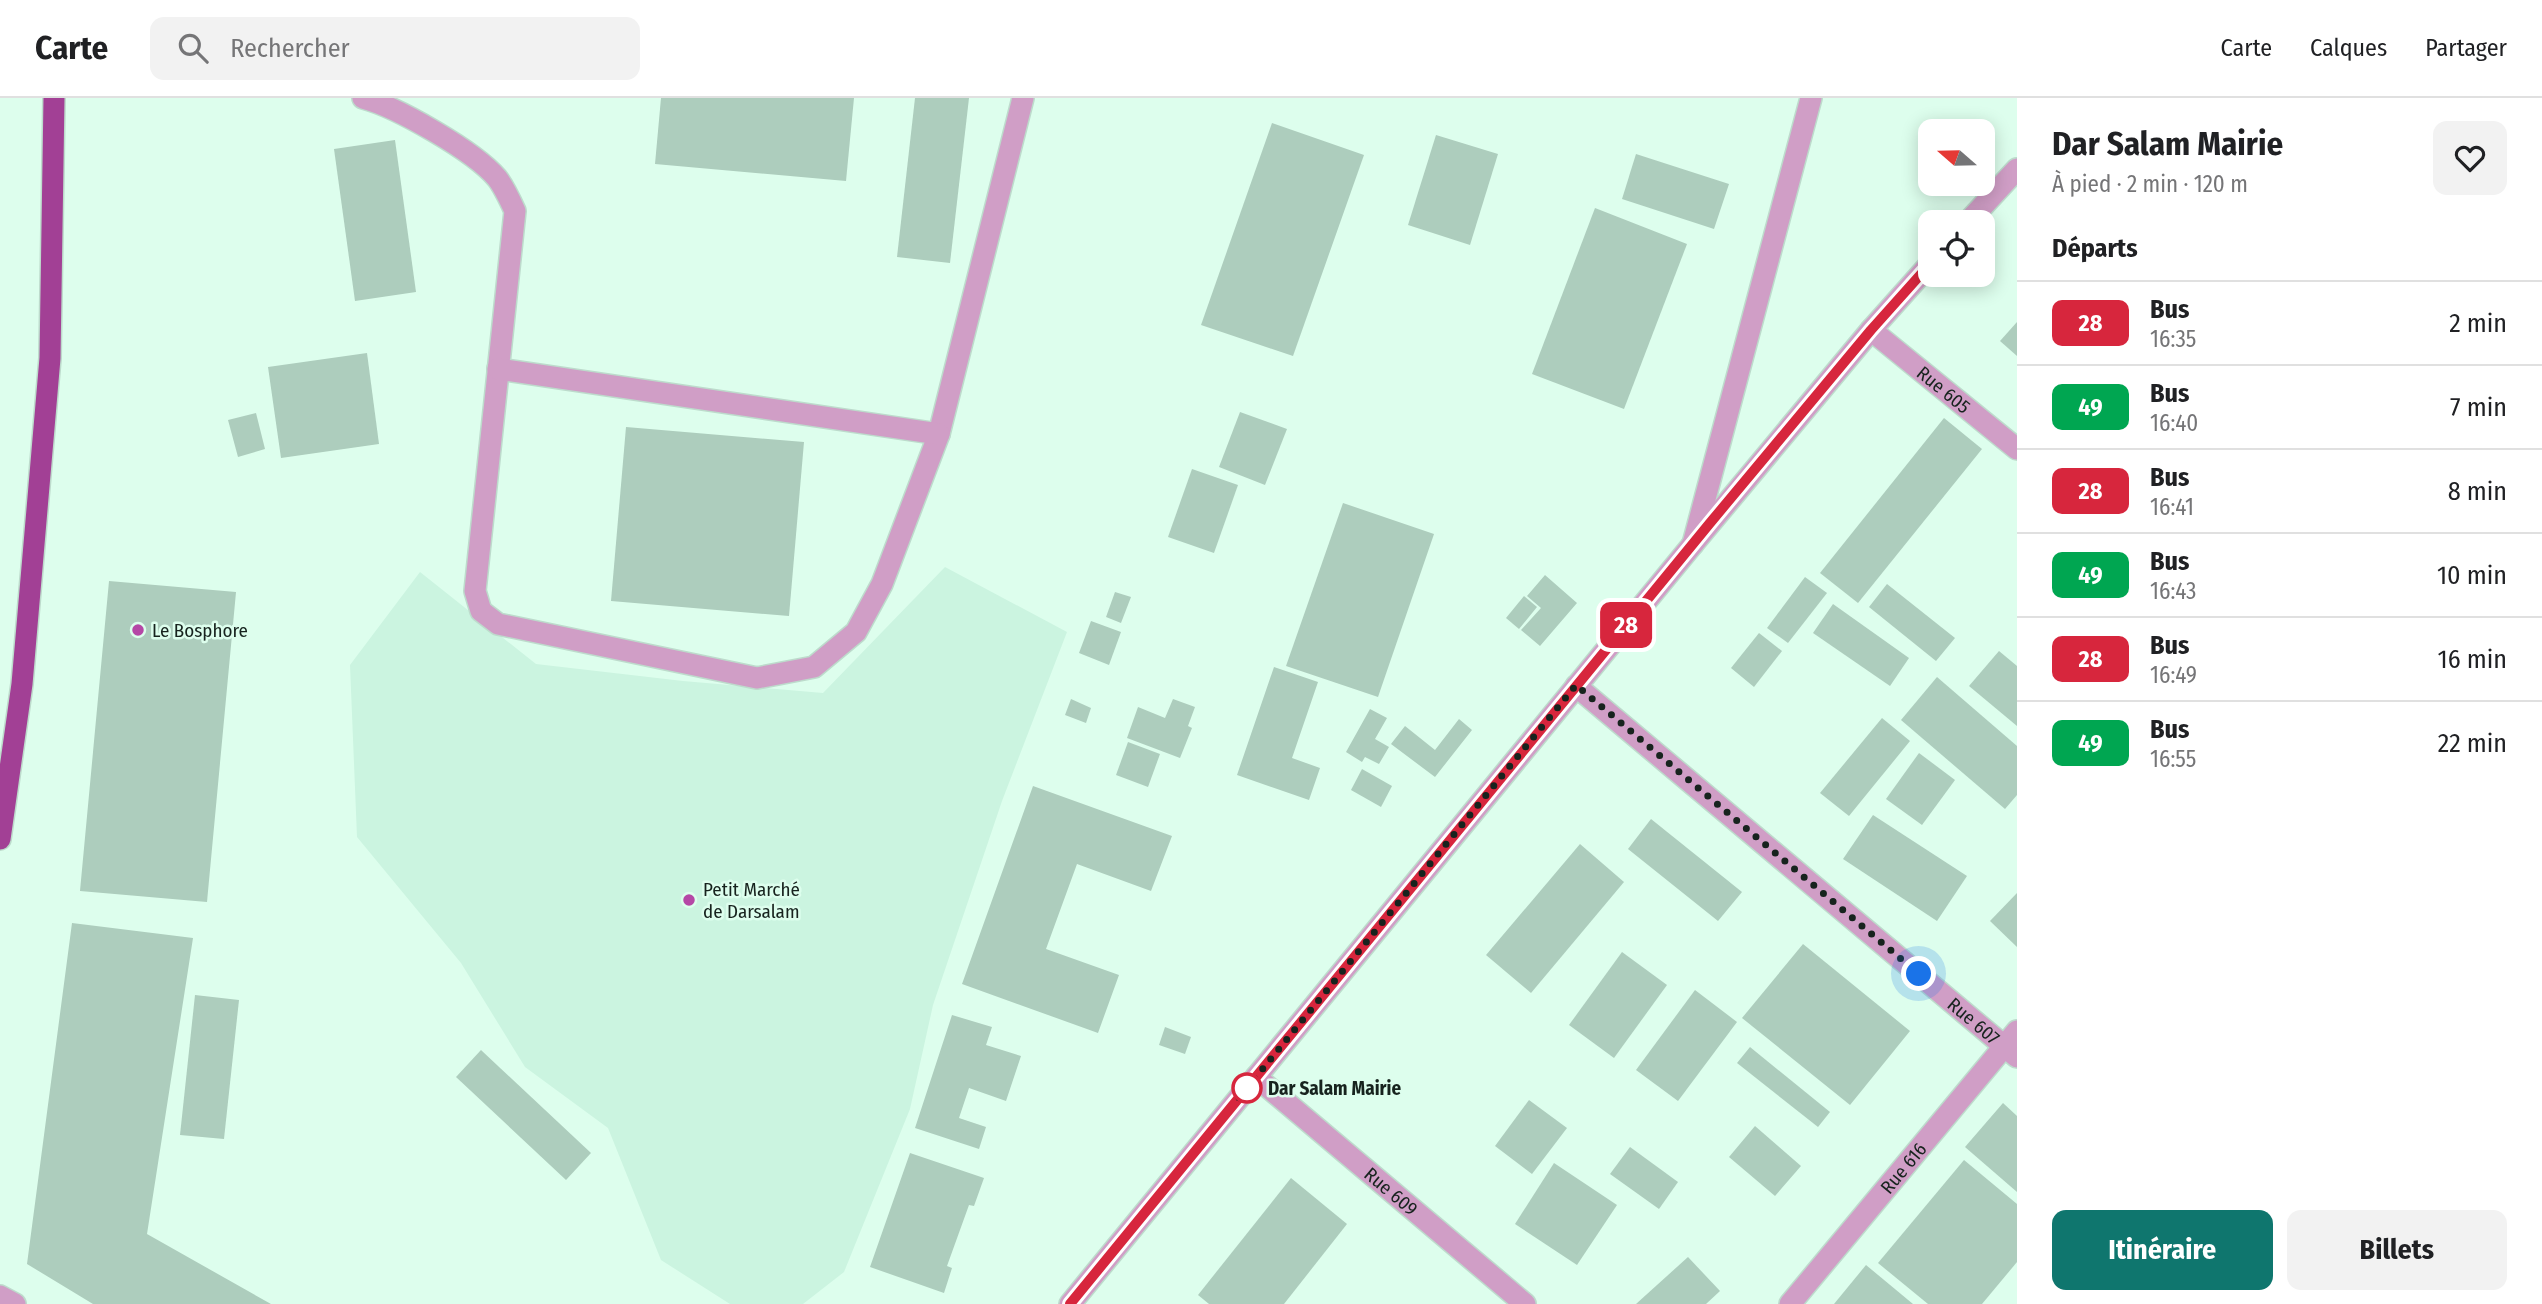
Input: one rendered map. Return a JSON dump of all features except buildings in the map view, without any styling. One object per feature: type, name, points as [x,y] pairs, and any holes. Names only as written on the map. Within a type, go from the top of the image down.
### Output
[{"type":"highway","points":[[0,839],[22,684],[50,358],[54,98]]},
{"type":"street","points":[[363,98],[382,103],[467,152],[497,178],[515,211],[475,591],[481,611],[498,624],[757,678],[814,667],[856,632],[882,584],[939,434],[1023,98]]},
{"type":"street","points":[[1693,544],[1811,98]]},
{"type":"street","points":[[1979,210],[2017,169]]},
{"type":"street","points":[[1070,1304],[1576,685],[1871,330],[1918,277]]},
{"type":"street","name":"Rue 605","points":[[1871,330],[2017,449]]},
{"type":"street","points":[[498,369],[939,434]]},
{"type":"street","name":"Rue 607","points":[[1576,685],[2013,1045]]},
{"type":"street","name":"Rue 616","points":[[1790,1304],[2013,1045]]},
{"type":"street","name":"Rue 609","points":[[1256,1077],[1525,1304]]},
{"type":"street","points":[[0,1296],[15,1304]]},
{"type":"shaded area","name":"Petit Marché de Darsalam","points":[[945,567],[1067,632],[1002,801],[933,1005],[910,1109],[844,1272],[803,1304],[730,1304],[661,1260],[608,1128],[525,1067],[461,963],[357,837],[350,665],[420,572],[536,664],[683,681],[823,693]]},
{"type":"bus line","name":"28","points":[[1070,1304],[1710,523],[1918,277]]},
{"type":"place","name":"Le Bosphore","points":[[138,630]]},
{"type":"place","name":"Petit Marché de Darsalam","points":[[689,900]]},
{"type":"place","name":"Dar Salam Mairie","points":[[1247,1088]]},
{"type":"route","points":[[1247,1088],[1239,1098],[1576,685],[1919,974]]}]
